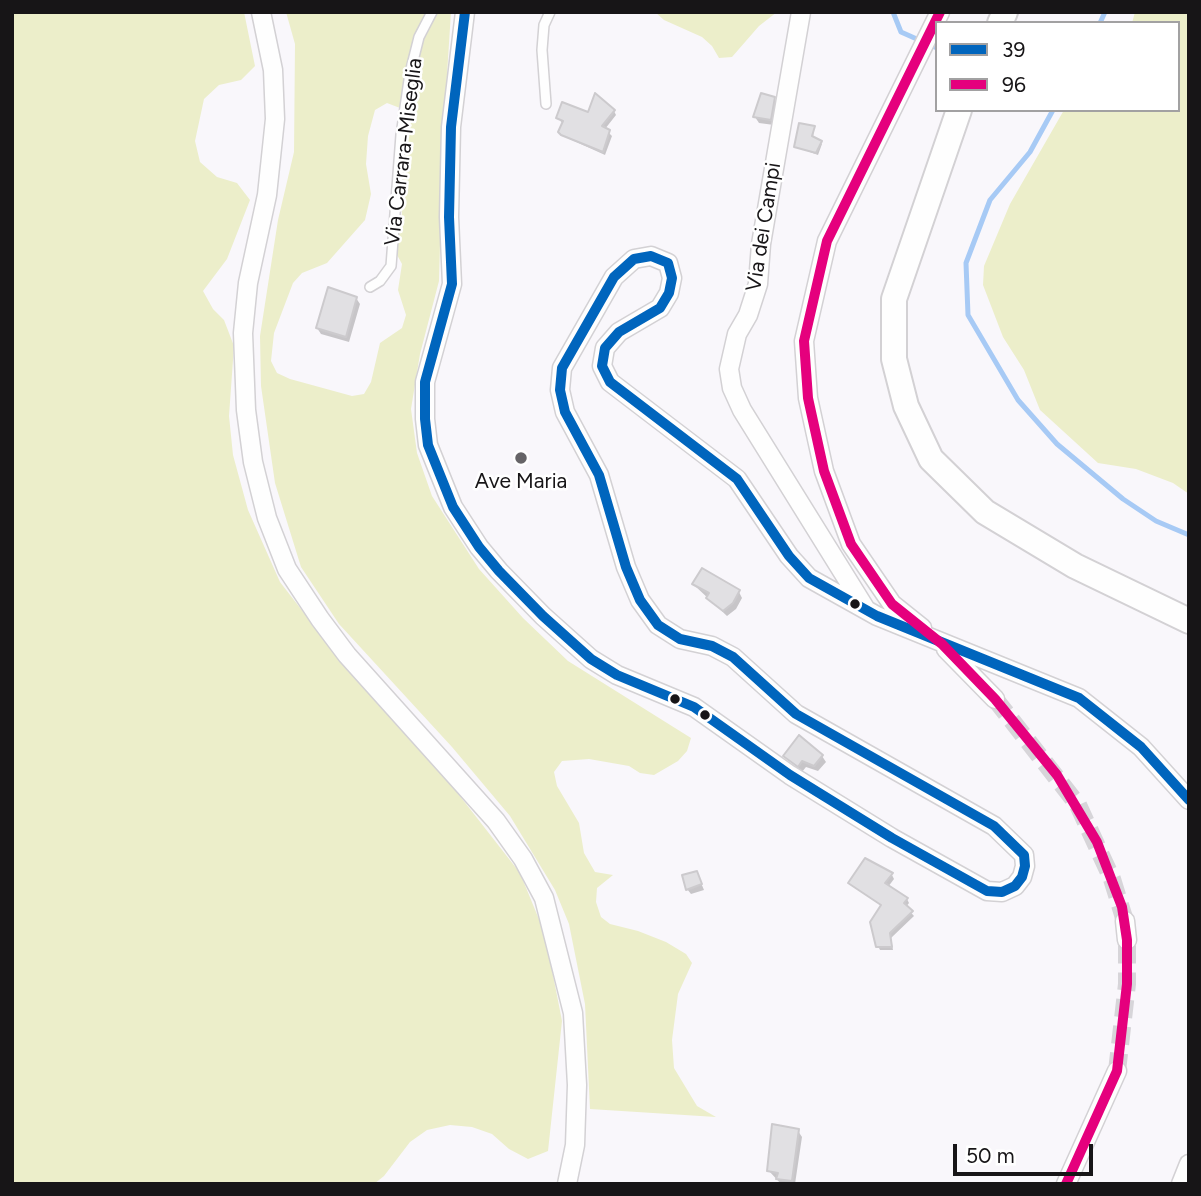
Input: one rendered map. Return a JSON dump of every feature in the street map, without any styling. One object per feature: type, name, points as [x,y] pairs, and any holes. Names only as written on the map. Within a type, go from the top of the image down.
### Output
[{"type":"main road","points":[[957,112],[894,299],[894,359],[906,406],[931,458],[985,512],[1075,566],[1189,621]]},
{"type":"street","points":[[261,12],[273,69],[275,119],[267,195],[248,283],[243,333],[246,410],[263,505],[287,569],[320,620],[347,655],[496,821],[523,859],[544,898],[573,1013],[577,1085],[575,1145],[567,1184]]},
{"type":"street","name":"Via Carrara-Miseglia","points":[[465,12],[451,127],[449,217],[452,284],[435,339],[425,394],[428,444],[453,507],[479,547],[542,617],[591,659],[617,675],[694,707],[790,775],[965,880],[987,891],[1002,892],[1015,886],[1026,866],[1024,855],[994,826],[796,714],[733,657],[712,646],[680,639],[658,625],[640,600],[626,567],[599,475],[565,412],[560,390],[562,368],[614,276],[634,259],[651,256],[668,262],[672,278],[670,293],[660,308],[619,332],[605,348],[602,366],[610,382],[737,479],[758,505],[789,556],[809,578],[867,611],[1079,698],[1142,747],[1189,800]]},
{"type":"street","name":"Via dei Campi","points":[[801,12],[764,230],[758,284],[748,315],[737,334],[729,369],[732,388],[743,410],[867,611]]},
{"type":"street","points":[[935,22],[827,241],[804,341],[808,398],[824,471],[851,544],[892,604],[942,644],[995,699]]},
{"type":"street","points":[[1125,921],[1127,940]]},
{"type":"street","points":[[1066,1184],[1117,1071]]},
{"type":"street","points":[[1181,1184],[1189,1164]]},
{"type":"lane","name":"Via Carrara-Miseglia","points":[[370,287],[380,281],[391,266],[401,135],[410,73],[419,37],[432,12]]},
{"type":"lane","points":[[546,104],[542,50],[544,25],[550,12]]},
{"type":"green space","points":[[12,12],[244,12],[255,66],[241,80],[219,85],[204,99],[195,141],[200,162],[217,177],[237,183],[250,200],[227,259],[203,291],[213,309],[224,320],[234,346],[229,416],[233,455],[248,510],[280,582],[325,640],[438,768],[520,873],[545,934],[562,1021],[548,1151],[528,1159],[509,1149],[492,1134],[472,1127],[450,1125],[427,1130],[410,1142],[384,1176],[374,1184],[12,1184]]},
{"type":"green space","points":[[286,12],[451,12],[443,137],[439,281],[420,354],[411,409],[417,453],[432,496],[479,569],[523,618],[568,661],[691,738],[687,751],[678,761],[654,775],[640,773],[629,766],[589,759],[562,761],[554,772],[557,786],[579,823],[584,853],[595,872],[613,875],[597,888],[596,902],[601,917],[610,924],[666,942],[686,954],[692,963],[678,994],[672,1040],[674,1068],[697,1106],[716,1117],[590,1109],[585,1004],[569,924],[555,890],[510,816],[452,747],[339,624],[301,567],[275,483],[261,386],[260,336],[278,220],[294,152],[295,44]],"holes":[[[387,103],[400,108],[407,133],[398,186],[402,213],[396,253],[402,264],[398,290],[406,315],[402,328],[380,343],[371,382],[364,394],[352,396],[290,379],[277,373],[271,361],[274,333],[293,283],[302,273],[327,263],[365,220],[371,194],[366,164],[368,136],[375,110]]]},
{"type":"green space","points":[[655,12],[777,12],[759,26],[732,57],[719,58],[712,46],[702,37],[664,20]]},
{"type":"green space","points":[[1135,12],[1189,12],[1189,494],[1173,483],[1136,469],[1098,463],[1040,410],[1024,370],[1003,337],[983,285],[984,266],[1010,204],[1063,112],[1180,112],[1180,21],[1133,21]]},
{"type":"building","points":[[595,93],[615,110],[602,126],[610,130],[603,152],[561,135],[558,132],[563,121],[556,118],[562,102],[588,112]]},
{"type":"building","points":[[761,93],[775,97],[771,120],[753,117]]},
{"type":"building","points":[[799,123],[815,126],[812,136],[822,141],[816,153],[794,147]]},
{"type":"building","points":[[328,287],[357,297],[346,337],[316,328]]},
{"type":"building","points":[[702,568],[740,590],[733,603],[723,611],[706,598],[709,593],[692,584]]},
{"type":"building","points":[[799,735],[823,755],[814,766],[802,761],[798,767],[783,756]]},
{"type":"building","points":[[865,858],[893,873],[885,883],[908,898],[904,903],[913,911],[890,933],[892,947],[876,947],[870,922],[881,905],[848,883]]},
{"type":"building","points":[[697,871],[702,884],[686,890],[682,875]]},
{"type":"building","points":[[772,1124],[799,1129],[792,1181],[776,1179],[778,1173],[767,1171]]},
{"type":"waterway","points":[[893,12],[901,32],[935,47]]},
{"type":"waterway","points":[[1101,21],[1105,12]]},
{"type":"waterway","points":[[1052,112],[1030,152],[990,200],[966,263],[968,315],[1018,400],[1057,444],[1123,499],[1156,521],[1189,535]]},
{"type":"tunnel","points":[[995,699],[1078,805],[1112,879],[1125,921]]},
{"type":"tunnel","points":[[1117,1071],[1127,984],[1127,940]]},
{"type":"transit line","name":"39","points":[[465,12],[451,127],[449,217],[452,284],[425,382],[425,419],[428,445],[453,507],[479,547],[499,571],[543,616],[591,659],[617,675],[694,707],[790,775],[892,838],[987,891],[1002,892],[1015,886],[1022,877],[1024,855],[994,826],[796,714],[733,657],[712,646],[680,639],[658,625],[640,600],[626,567],[599,475],[565,412],[560,390],[562,368],[614,277],[634,259],[651,256],[668,263],[672,278],[669,293],[660,308],[619,332],[605,348],[602,366],[610,382],[737,479],[789,556],[809,578],[877,616],[1079,698],[1141,747],[1189,800]]},
{"type":"transit line","name":"96","points":[[936,21],[940,12]]},
{"type":"transit line","name":"96","points":[[935,22],[827,241],[804,341],[808,398],[824,471],[851,544],[892,604],[942,644],[995,699],[1057,775],[1097,842],[1122,907],[1127,940],[1127,984],[1117,1071],[1066,1184]]},
{"type":"place","name":"Ave Maria","points":[[521,458]]}]
